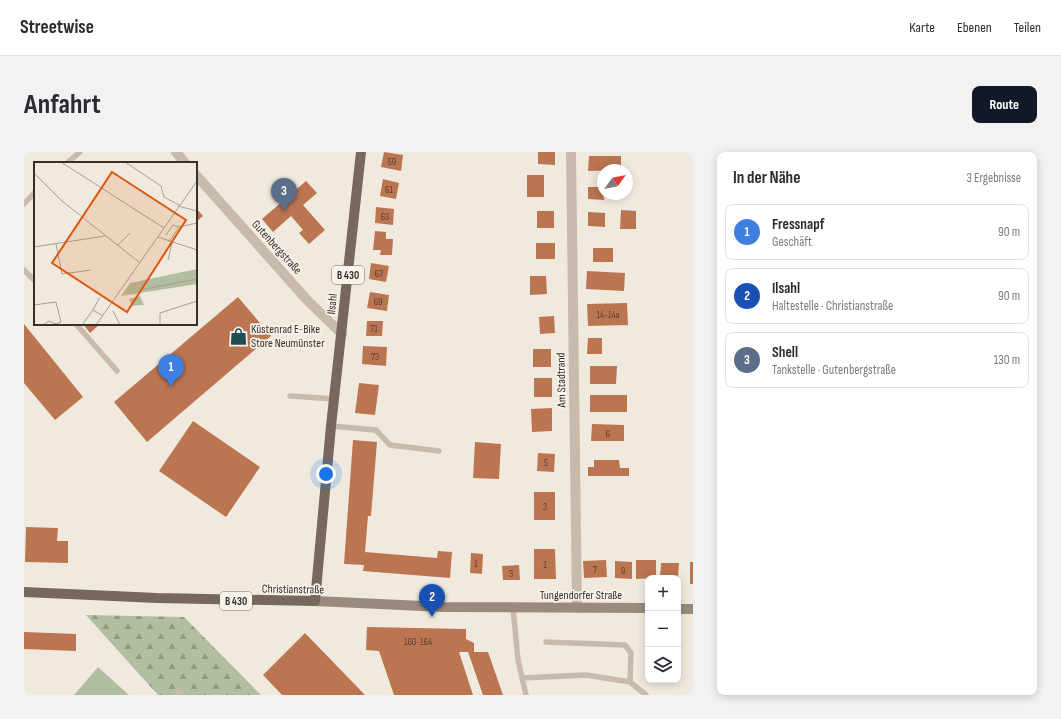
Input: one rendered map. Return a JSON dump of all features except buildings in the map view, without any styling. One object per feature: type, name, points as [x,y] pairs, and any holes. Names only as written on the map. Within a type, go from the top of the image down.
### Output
[{"type":"main road","name":"Ilsahl","points":[[315,601],[331,426],[361,152]]},
{"type":"main road","name":"Christianstraße","points":[[24,592],[157,598],[315,601],[444,607],[513,608]]},
{"type":"main road","name":"Tungendorfer Straße","points":[[513,608],[645,608]]},
{"type":"main road","points":[[681,609],[693,609]]},
{"type":"street","points":[[176,152],[184,162]]},
{"type":"street","name":"Am Stadtrand","points":[[571,152],[577,608]]},
{"type":"street","name":"Gutenbergstraße","points":[[197,176],[306,300],[342,334]]},
{"type":"lane","points":[[68,162],[80,152]]},
{"type":"lane","points":[[24,204],[34,193]]},
{"type":"lane","points":[[24,270],[34,280]]},
{"type":"lane","points":[[77,325],[117,371]]},
{"type":"lane","points":[[290,396],[335,399]]},
{"type":"lane","points":[[331,426],[376,430],[390,445],[439,451]]},
{"type":"lane","points":[[513,608],[518,660],[526,695]]},
{"type":"lane","points":[[546,642],[625,645],[631,653],[630,682]]},
{"type":"lane","points":[[522,678],[586,675],[630,682],[646,695]]},
{"type":"green space","points":[[86,615],[184,617],[261,695],[158,695]]},
{"type":"green space","points":[[98,667],[129,695],[74,695]]},
{"type":"place","name":"Shell","points":[[284,211]]},
{"type":"place","name":"Küstenrad E-Bike Store Neumünster","points":[[238,336]]},
{"type":"place","name":"Fressnapf","points":[[171,387]]},
{"type":"place","name":"Ilsahl","points":[[432,617]]}]
